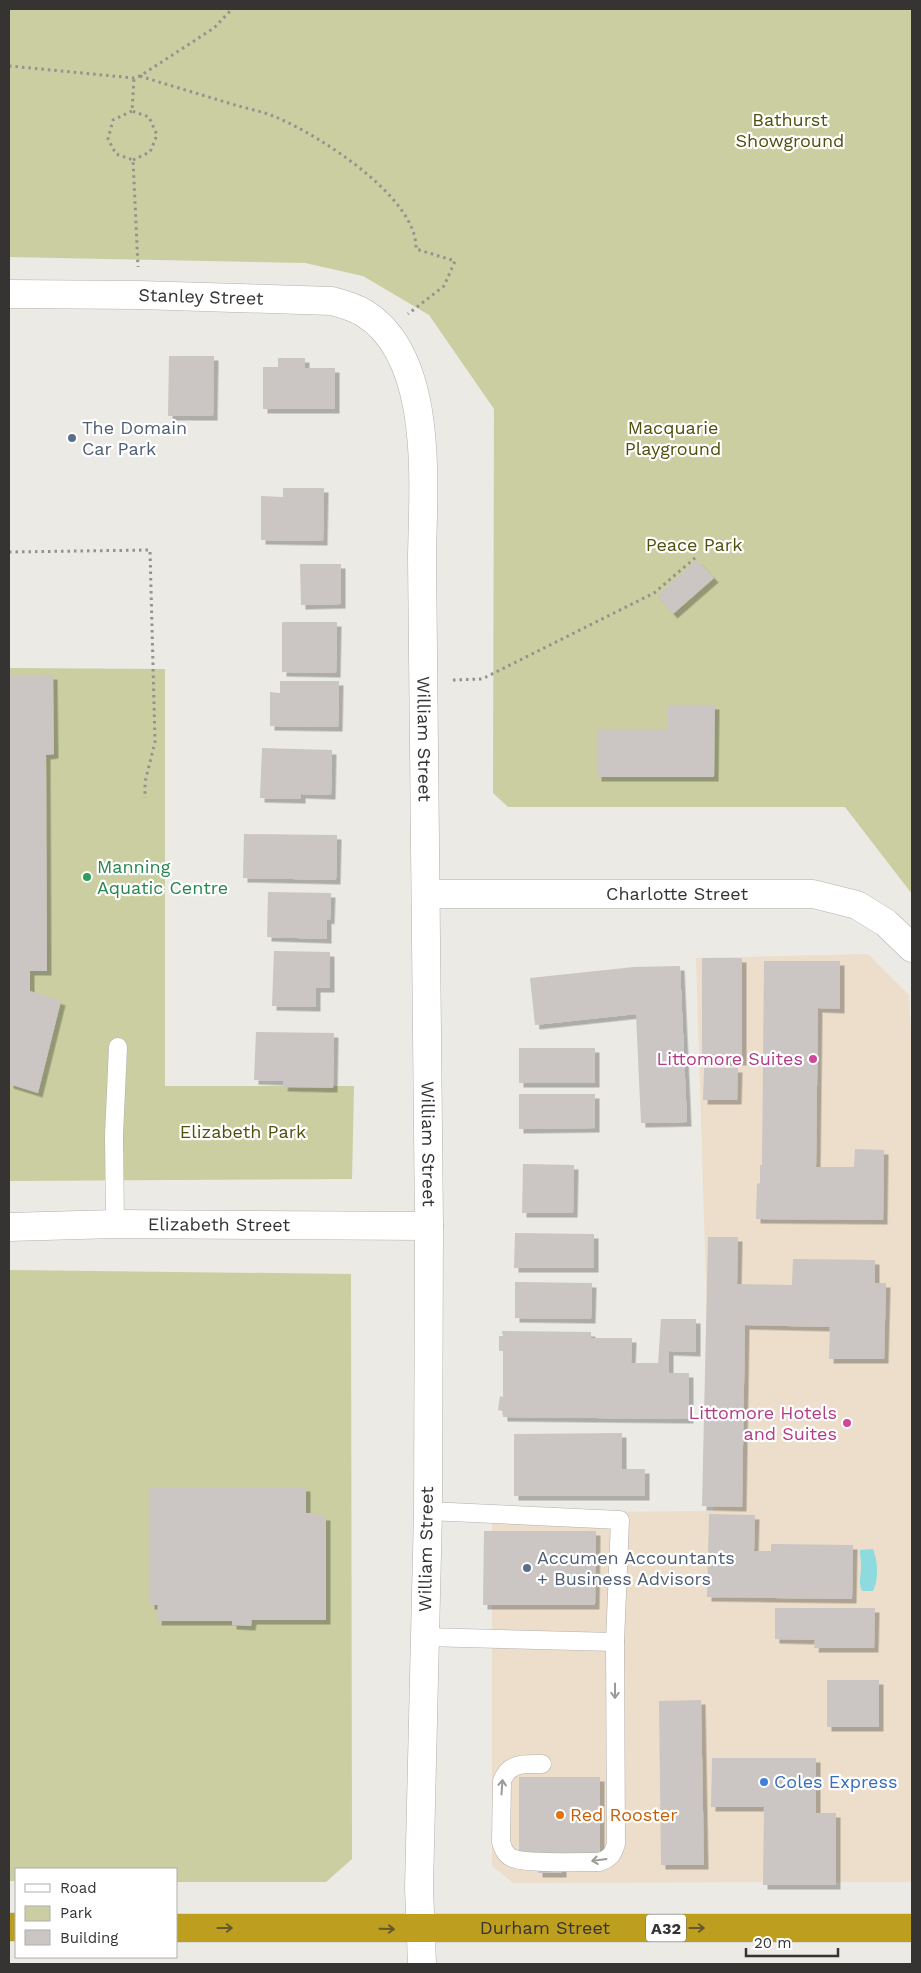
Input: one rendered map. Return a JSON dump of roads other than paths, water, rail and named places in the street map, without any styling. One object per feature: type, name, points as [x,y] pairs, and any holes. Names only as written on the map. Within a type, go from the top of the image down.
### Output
[{"type":"highway","name":"Durham Street","points":[[178,1928],[912,1928]]},
{"type":"street","name":"Stanley Street","points":[[9,294],[140,295],[332,301],[355,308],[366,314],[386,332]]},
{"type":"street","name":"William Street","points":[[386,332],[408,373],[415,395],[421,426],[423,462],[429,1226],[428,1511],[419,1888],[422,1964]]},
{"type":"street","name":"Charlotte Street","points":[[426,894],[813,894],[857,905],[886,923],[912,948]]},
{"type":"street","name":"Elizabeth Street","points":[[9,1227],[116,1224],[429,1226]]},
{"type":"lane","points":[[116,1224],[114,1135],[118,1047]]},
{"type":"lane","points":[[428,1511],[620,1520],[615,1642],[616,1844],[611,1856],[606,1860],[599,1862],[520,1860],[507,1854],[503,1849],[501,1842],[502,1781],[504,1775],[508,1770],[519,1764],[542,1764]]},
{"type":"lane","points":[[424,1637],[615,1642]]},
{"type":"water","points":[[873,1549],[877,1570],[875,1586],[873,1591],[862,1591],[860,1581],[860,1550]]},
{"type":"place","name":"The Domain Car Park","points":[[72,438]]},
{"type":"place","name":"Manning Aquatic Centre","points":[[87,877]]},
{"type":"place","name":"Littomore Suites","points":[[813,1059]]},
{"type":"place","name":"Littomore Hotels and Suites","points":[[847,1423]]},
{"type":"place","name":"Accumen Accountants + Business Advisors","points":[[527,1568]]},
{"type":"place","name":"Coles Express","points":[[764,1782]]},
{"type":"place","name":"Red Rooster","points":[[560,1815]]},
{"type":"park label","name":"Bathurst Showground","points":[[790,130]]},
{"type":"park label","name":"Macquarie Playground","points":[[673,438]]},
{"type":"park label","name":"Peace Park","points":[[694,545]]},
{"type":"park label","name":"Elizabeth Park","points":[[243,1132]]}]
